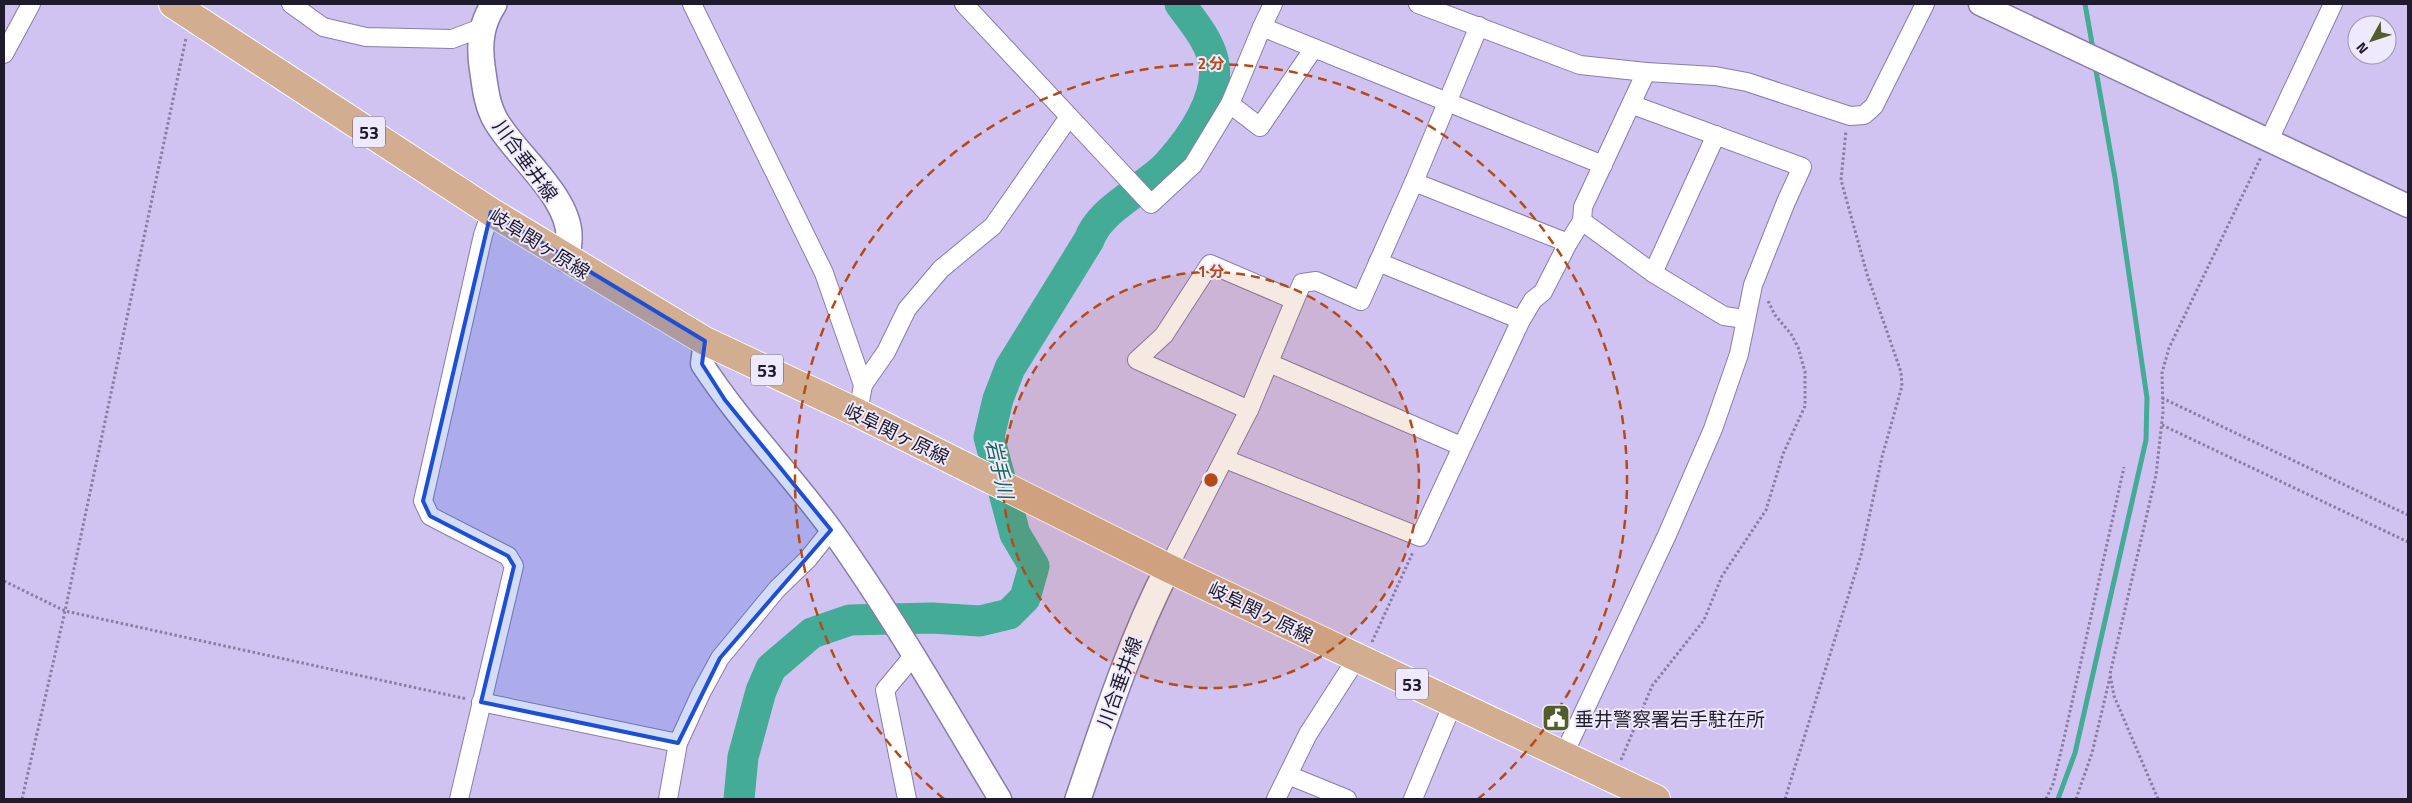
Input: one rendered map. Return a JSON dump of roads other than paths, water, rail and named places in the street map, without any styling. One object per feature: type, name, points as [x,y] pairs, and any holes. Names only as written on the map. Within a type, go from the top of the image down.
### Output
[{"type":"main road","points":[[481,28],[494,4]]},
{"type":"main road","name":"岐阜関ヶ原線","points":[[182,9],[490,212],[705,341],[858,413],[1168,568],[1656,799]]},
{"type":"main road","name":"川合垂井線","points":[[481,28],[486,98],[496,121],[555,198],[566,217],[570,239],[566,259]]},
{"type":"main road","name":"川合垂井線","points":[[1078,799],[1120,673],[1144,615],[1168,568]]},
{"type":"street","points":[[4,54],[31,4]]},
{"type":"street","points":[[291,4],[323,26],[366,37],[452,39],[481,28]]},
{"type":"street","points":[[692,4],[824,272],[863,385]]},
{"type":"street","points":[[964,4],[1151,204],[1193,165],[1230,104],[1273,4]]},
{"type":"street","points":[[1418,4],[1580,65],[1646,72],[1714,76],[1747,82],[1850,116],[1864,115],[1874,106],[1925,4]]},
{"type":"street","points":[[1980,4],[2408,206]]},
{"type":"street","points":[[2269,140],[2333,4]]},
{"type":"street","points":[[1168,568],[1249,410],[1302,283],[1316,281],[1361,301],[1414,182],[1479,26]]},
{"type":"street","points":[[1262,27],[1448,100],[1603,165]]},
{"type":"street","points":[[1230,104],[1260,127],[1314,48]]},
{"type":"street","points":[[1225,459],[1420,537],[1521,320],[1533,300],[1543,292],[1568,243],[1582,221],[1583,207],[1646,72]]},
{"type":"street","points":[[1564,754],[1667,534],[1713,429],[1739,354],[1753,285],[1802,167],[1632,105]]},
{"type":"street","points":[[858,413],[863,385],[886,352],[907,309],[941,269],[993,226],[1069,116]]},
{"type":"street","points":[[1653,273],[1716,135]]},
{"type":"street","points":[[1414,182],[1568,243]]},
{"type":"street","points":[[459,799],[514,566],[508,556],[430,516],[423,501],[483,235],[490,212]]},
{"type":"street","points":[[1582,221],[1653,273],[1724,316],[1745,319]]},
{"type":"street","points":[[1378,262],[1521,320]]},
{"type":"street","points":[[1249,410],[1137,360],[1164,335],[1210,264],[1294,300]]},
{"type":"street","points":[[705,341],[702,364],[725,400],[831,530],[885,608],[1000,799]]},
{"type":"street","points":[[1269,363],[1461,446]]},
{"type":"street","points":[[668,799],[678,743],[701,693],[720,658],[777,589],[808,558],[831,530]]},
{"type":"street","points":[[907,799],[885,690],[912,650]]},
{"type":"street","points":[[1276,799],[1308,734],[1360,659]]},
{"type":"street","points":[[481,702],[648,739],[678,743]]},
{"type":"street","points":[[1413,799],[1453,703]]},
{"type":"street","points":[[1288,775],[1347,799]]},
{"type":"waterway","name":"岩手川","points":[[739,799],[743,757],[761,691],[771,668],[812,633],[850,620],[932,618],[980,621],[1009,614],[1025,598],[1034,566],[1015,534],[989,437],[998,399],[1010,368],[1097,225],[1109,212],[1157,175],[1168,164],[1195,129],[1209,101],[1215,73],[1211,52],[1204,37],[1180,4]]},
{"type":"waterway","points":[[2085,4],[2093,49]]},
{"type":"waterway","points":[[2058,799],[2075,753],[2146,440],[2147,398],[2115,178],[2095,65]]},
{"type":"place","name":"垂井警察署岩手駐在所","points":[[1556,718]]}]
